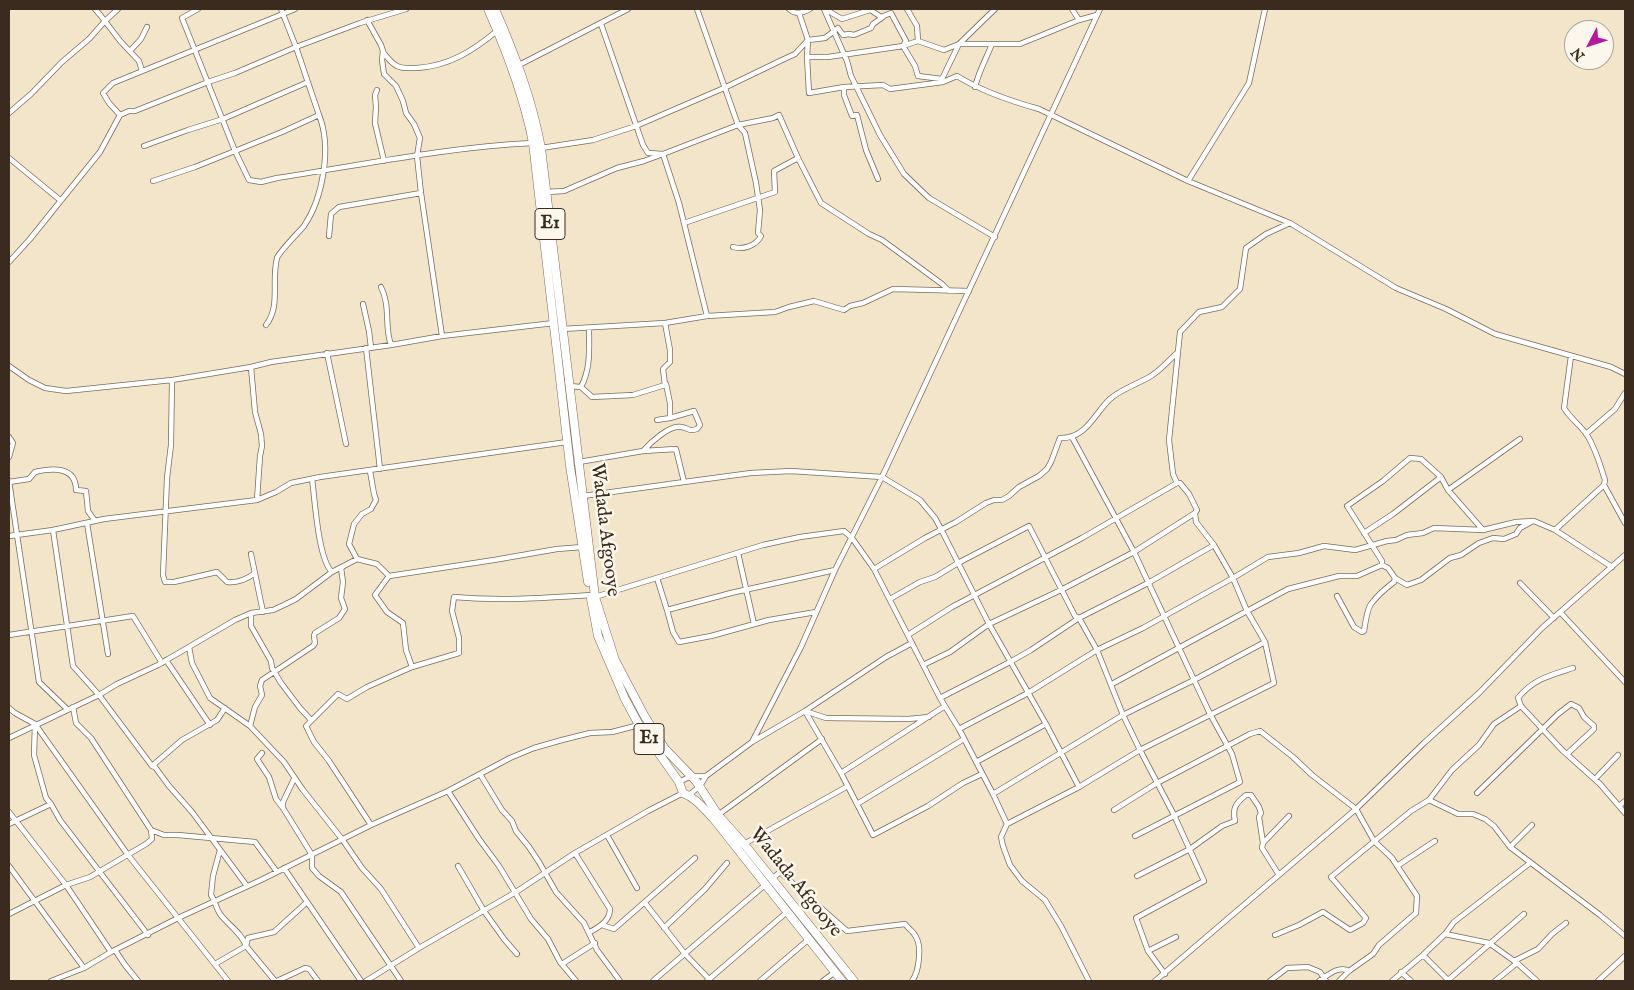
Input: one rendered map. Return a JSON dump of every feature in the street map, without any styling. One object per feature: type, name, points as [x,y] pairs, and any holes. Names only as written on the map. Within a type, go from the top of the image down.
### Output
[{"type":"highway","name":"Wadada Afgooye","points":[[488,9],[513,70],[533,143],[567,442],[598,636],[604,653],[639,725],[686,794],[698,802],[713,818],[854,981]]},
{"type":"highway","name":"Wadada Afgooye","points":[[495,9],[519,65],[541,148],[583,496],[592,596],[615,660],[644,715],[665,749],[700,786],[718,815],[744,844],[788,912],[842,981]]},
{"type":"street","points":[[95,9],[139,61],[142,71]]},
{"type":"street","points":[[9,113],[89,39],[118,9]]},
{"type":"street","points":[[198,9],[182,18],[235,151],[249,180],[259,182],[417,156],[507,144],[533,143]]},
{"type":"street","points":[[120,116],[103,93],[113,82],[282,11],[295,9]]},
{"type":"street","points":[[9,262],[30,239],[100,152],[120,116],[129,111],[134,111],[236,73],[296,47],[367,20],[406,9]]},
{"type":"street","points":[[519,65],[628,9]]},
{"type":"street","points":[[696,9],[738,125],[745,133],[758,197],[760,210],[758,233],[761,238],[742,249],[733,247]]},
{"type":"street","points":[[789,9],[799,13],[810,9]]},
{"type":"street","points":[[824,9],[842,19],[869,9],[881,17],[891,13]]},
{"type":"street","points":[[824,9],[847,61],[856,87],[880,135],[904,174],[929,198],[995,237]]},
{"type":"street","points":[[907,9],[917,26],[918,41]]},
{"type":"street","points":[[943,80],[959,44],[995,9]]},
{"type":"street","points":[[1072,9],[1079,20]]},
{"type":"street","points":[[752,742],[801,648],[835,570],[882,477],[970,291],[1100,9]]},
{"type":"street","points":[[1188,181],[1249,83],[1264,9]]},
{"type":"street","points":[[266,325],[272,318],[274,307],[278,255],[292,241],[312,212],[324,170],[324,128],[282,11]]},
{"type":"street","points":[[799,13],[808,40],[809,93],[844,87],[883,85],[890,89],[957,76],[975,87],[1010,101],[1039,109],[1188,181],[1290,223],[1396,288],[1446,309],[1495,334],[1611,367],[1625,374]]},
{"type":"street","points":[[541,148],[593,140],[636,126],[724,88],[795,54],[808,40],[825,38],[838,28],[843,35],[849,34],[854,36],[871,28],[873,24],[891,13]]},
{"type":"street","points":[[891,13],[906,41],[904,46],[915,66],[918,76],[943,80]]},
{"type":"street","points":[[807,57],[828,57],[904,46],[918,41],[944,50],[959,44],[1020,44],[1079,20],[1097,15]]},
{"type":"street","points":[[367,20],[377,36],[383,51],[389,60],[398,67],[428,67],[464,55],[478,47],[498,30]]},
{"type":"street","points":[[601,24],[643,145],[648,153],[663,154]]},
{"type":"street","points":[[130,51],[141,39],[147,27]]},
{"type":"street","points":[[975,87],[980,68],[985,62],[992,44]]},
{"type":"street","points":[[383,51],[384,74],[396,86],[406,112],[420,138],[417,156],[420,193],[442,336]]},
{"type":"street","points":[[144,146],[223,119],[308,82]]},
{"type":"street","points":[[844,87],[844,95],[852,116],[857,115],[866,150],[878,179]]},
{"type":"street","points":[[377,90],[375,95],[374,123],[384,161]]},
{"type":"street","points":[[152,181],[195,167],[319,115]]},
{"type":"street","points":[[546,192],[564,191],[618,168],[644,162],[738,125],[779,115],[821,203],[869,234],[882,240],[950,291]]},
{"type":"street","points":[[663,154],[684,223],[707,316]]},
{"type":"street","points":[[9,158],[60,200]]},
{"type":"street","points":[[684,223],[775,192],[774,171],[798,158]]},
{"type":"street","points":[[329,236],[332,214],[339,207],[420,193]]},
{"type":"street","points":[[1089,981],[1061,926],[1045,900],[1022,881],[1010,865],[1001,837],[1007,824],[1079,788],[1140,750],[1274,683],[1266,642],[1247,611],[1234,578],[1214,545],[1196,522],[1195,513],[1197,510],[1189,494],[1180,483],[1177,483],[1169,440],[1180,332],[1199,312],[1222,308],[1240,289],[1246,248],[1266,234],[1290,223]]},
{"type":"street","points":[[381,287],[388,308],[391,345]]},
{"type":"street","points":[[562,329],[665,323],[707,316],[775,312],[814,302],[844,310],[893,289],[970,291]]},
{"type":"street","points":[[363,304],[369,331],[368,348],[380,469]]},
{"type":"street","points":[[9,366],[29,380],[51,390],[66,391],[172,380],[271,362],[442,336],[554,323]]},
{"type":"street","points":[[665,323],[670,362],[663,368],[670,403],[670,418]]},
{"type":"street","points":[[581,387],[587,376],[589,328]]},
{"type":"street","points":[[874,569],[986,503],[1002,500],[1019,487],[1039,476],[1047,469],[1051,462],[1060,438],[1072,438],[1091,423],[1110,399],[1152,376],[1177,353]]},
{"type":"street","points":[[327,354],[346,444]]},
{"type":"street","points":[[1571,356],[1564,408],[1567,414],[1586,434],[1594,449],[1604,485],[1625,523]]},
{"type":"street","points":[[251,367],[255,412],[262,446],[257,500]]},
{"type":"street","points":[[172,380],[171,445],[167,478],[163,575],[166,582],[174,582],[217,572],[227,582],[235,583],[255,573]]},
{"type":"street","points":[[569,386],[581,387],[592,397],[633,395],[663,387],[666,384]]},
{"type":"street","points":[[1586,434],[1615,409],[1625,393]]},
{"type":"street","points":[[643,451],[653,440],[670,430],[681,427],[690,431],[697,429],[700,425],[694,411],[657,420]]},
{"type":"street","points":[[9,437],[13,443],[9,457]]},
{"type":"street","points":[[1072,438],[1134,552],[1210,714],[1232,754],[1240,782],[1135,836]]},
{"type":"street","points":[[1448,490],[1520,439]]},
{"type":"street","points":[[9,536],[53,530],[95,521],[257,500],[291,483],[312,479],[567,442]]},
{"type":"street","points":[[579,462],[643,451],[676,449],[680,459],[684,482]]},
{"type":"street","points":[[1483,530],[1448,490],[1441,477],[1420,458],[1410,458],[1383,481],[1348,506],[1382,565],[1388,568],[1395,578],[1407,585],[1421,580],[1450,558],[1461,555],[1478,543],[1516,534],[1520,528],[1534,521]]},
{"type":"street","points":[[67,709],[39,682],[9,482],[29,479],[34,472],[53,469],[71,475],[75,479],[76,490],[86,491],[88,511],[95,521]]},
{"type":"street","points":[[356,559],[349,544],[354,524],[362,514],[371,509],[376,500],[370,471]]},
{"type":"street","points":[[583,496],[751,473],[791,471],[882,477],[920,500],[935,518],[989,624],[1046,724],[1079,788]]},
{"type":"street","points":[[1364,533],[1393,514],[1441,477]]},
{"type":"street","points":[[312,479],[320,539],[327,567],[332,572]]},
{"type":"street","points":[[908,635],[974,595],[1177,483]]},
{"type":"street","points":[[1555,530],[1604,485]]},
{"type":"street","points":[[923,666],[950,652],[989,624],[1061,590],[1134,552],[1195,513]]},
{"type":"street","points":[[959,729],[1028,693],[1097,650],[1234,578],[1268,557],[1299,553],[1324,546],[1355,550],[1387,540],[1396,540],[1407,535],[1423,533],[1434,528],[1483,530],[1516,522],[1534,521],[1555,530],[1612,567]]},
{"type":"street","points":[[88,523],[108,654]]},
{"type":"street","points":[[890,599],[914,585],[936,577],[958,563],[1029,526],[1075,616],[1079,618],[1097,650],[1140,750],[1174,815],[1204,881],[1136,918],[1148,951],[1165,974]]},
{"type":"street","points":[[53,530],[73,666],[99,695],[152,766],[155,767],[192,812],[247,886]]},
{"type":"street","points":[[371,824],[314,742],[306,726],[338,694],[347,699],[366,687],[412,667],[459,653],[459,638],[452,611],[454,597],[511,600],[592,596],[763,545],[844,531],[852,538],[874,569],[1007,824]]},
{"type":"street","points":[[940,698],[1010,662],[1079,618],[1214,545]]},
{"type":"street","points":[[412,667],[406,650],[403,623],[387,612],[375,595],[389,576],[544,551],[583,547]]},
{"type":"street","points":[[251,554],[263,612]]},
{"type":"street","points":[[738,554],[754,624]]},
{"type":"street","points":[[1155,981],[1356,809],[1479,693],[1542,628],[1625,555]]},
{"type":"street","points":[[9,738],[99,695],[164,661],[235,620],[284,605],[296,599],[344,564],[356,559],[377,564],[389,576]]},
{"type":"street","points":[[250,726],[255,707],[262,695],[261,683],[313,646],[315,644],[315,632],[335,621],[345,609],[341,598],[343,582],[341,568],[344,564]]},
{"type":"street","points":[[1112,684],[1288,589],[1338,576],[1357,576],[1382,565]]},
{"type":"street","points":[[667,610],[835,570]]},
{"type":"street","points":[[657,578],[673,632],[679,642],[711,636],[754,624],[816,612]]},
{"type":"street","points":[[1337,596],[1354,627],[1362,632],[1364,631],[1365,621],[1368,618],[1370,604],[1394,582],[1395,578]]},
{"type":"street","points":[[1520,583],[1554,618]]},
{"type":"street","points":[[1560,612],[1625,682]]},
{"type":"street","points":[[251,614],[251,626],[271,661],[274,672],[300,708],[312,720]]},
{"type":"street","points":[[9,635],[133,616],[210,725]]},
{"type":"street","points":[[993,794],[1124,715],[1266,642]]},
{"type":"street","points":[[366,981],[516,892],[575,853],[648,811],[700,786],[706,776],[752,742],[805,711],[886,657],[912,643]]},
{"type":"street","points":[[189,647],[192,663],[212,700],[250,726],[284,762],[294,779],[381,890],[420,948]]},
{"type":"street","points":[[1574,668],[1546,676],[1526,688],[1518,698],[1521,706],[1567,754],[1595,779],[1625,813]]},
{"type":"street","points":[[1477,793],[1543,728],[1571,704],[1579,708],[1584,717],[1594,726],[1594,729],[1567,754]]},
{"type":"street","points":[[841,773],[945,706]]},
{"type":"street","points":[[1275,935],[1300,925],[1323,912],[1350,930],[1363,922],[1366,918],[1331,877],[1411,811],[1429,800],[1452,770],[1479,745],[1494,724],[1521,706]]},
{"type":"street","points":[[9,914],[66,885],[90,878],[152,839],[151,830],[91,738],[76,723],[73,707]]},
{"type":"street","points":[[9,708],[14,713],[35,724],[128,855],[228,981]]},
{"type":"street","points":[[152,766],[182,740],[217,720],[225,708]]},
{"type":"street","points":[[805,711],[826,718],[908,719],[929,717]]},
{"type":"street","points":[[805,711],[841,773],[873,835],[928,806],[963,783],[982,774]]},
{"type":"street","points":[[35,724],[34,755],[46,798],[60,820],[148,935]]},
{"type":"street","points":[[976,762],[1046,724]]},
{"type":"street","points":[[50,981],[84,968],[178,918],[216,902],[371,824],[448,791],[534,748],[590,733],[612,732],[639,725]]},
{"type":"street","points":[[1114,810],[1157,783],[1250,734],[1260,731],[1356,809],[1374,841],[1392,858],[1416,896],[1416,913],[1379,945],[1373,954],[1349,971],[1339,981]]},
{"type":"street","points":[[718,815],[822,739]]},
{"type":"street","points":[[857,804],[964,739]]},
{"type":"street","points":[[262,754],[257,759],[269,777],[276,799],[312,855],[312,868],[319,876],[341,892],[401,981]]},
{"type":"street","points":[[1595,779],[1618,755]]},
{"type":"street","points":[[480,774],[502,810],[512,821],[516,831],[534,854],[556,892],[584,923],[598,950],[620,981]]},
{"type":"street","points":[[679,782],[691,776],[706,776]]},
{"type":"street","points":[[283,808],[283,802],[294,779]]},
{"type":"street","points":[[744,844],[848,786]]},
{"type":"street","points":[[448,791],[479,839],[500,866],[531,919],[576,981]]},
{"type":"street","points":[[1137,876],[1190,849],[1222,826],[1235,821],[1234,808],[1246,795],[1251,795],[1259,807],[1261,813],[1259,817],[1262,848],[1279,875]]},
{"type":"street","points":[[1429,800],[1458,814],[1473,814],[1485,818],[1494,826],[1510,847],[1625,936]]},
{"type":"street","points":[[1619,806],[1625,801]]},
{"type":"street","points":[[9,824],[51,804]]},
{"type":"street","points":[[9,812],[66,885],[113,951],[138,981]]},
{"type":"street","points":[[1263,843],[1289,816]]},
{"type":"street","points":[[1510,847],[1532,825]]},
{"type":"street","points":[[151,830],[164,835],[255,842],[277,872]]},
{"type":"street","points":[[607,835],[638,888]]},
{"type":"street","points":[[1397,866],[1435,841]]},
{"type":"street","points":[[220,850],[215,867],[211,895],[220,913],[276,981],[305,968],[310,969],[318,981]]},
{"type":"street","points":[[575,853],[611,913],[602,925],[590,932]]},
{"type":"street","points":[[602,925],[614,929],[695,858]]},
{"type":"street","points":[[1392,981],[1423,956],[1454,922],[1530,863]]},
{"type":"street","points":[[664,928],[705,889],[727,864]]},
{"type":"street","points":[[9,866],[84,968]]},
{"type":"street","points":[[458,866],[484,911],[517,954]]},
{"type":"street","points":[[284,868],[306,903],[361,981]]},
{"type":"street","points":[[653,981],[780,872],[847,932],[905,924],[916,937],[920,955],[915,978],[912,981]]},
{"type":"street","points":[[215,964],[246,946],[248,938],[274,932],[306,903]]},
{"type":"street","points":[[645,903],[709,981],[788,912]]},
{"type":"street","points":[[1423,956],[1448,981],[1524,914]]},
{"type":"street","points":[[1495,981],[1516,962],[1538,949],[1552,934],[1566,924]]},
{"type":"street","points":[[1445,934],[1489,943],[1516,962],[1537,981]]},
{"type":"street","points":[[1148,951],[1176,937]]},
{"type":"street","points":[[760,981],[809,939]]},
{"type":"street","points":[[562,964],[594,943]]},
{"type":"street","points":[[1598,981],[1625,956]]},
{"type":"street","points":[[1270,981],[1287,968],[1308,967],[1316,969],[1320,972],[1323,980],[1339,969],[1345,968],[1349,971]]},
{"type":"street","points":[[823,981],[835,972]]},
{"type":"street","points":[[1401,972],[1411,981]]}]
